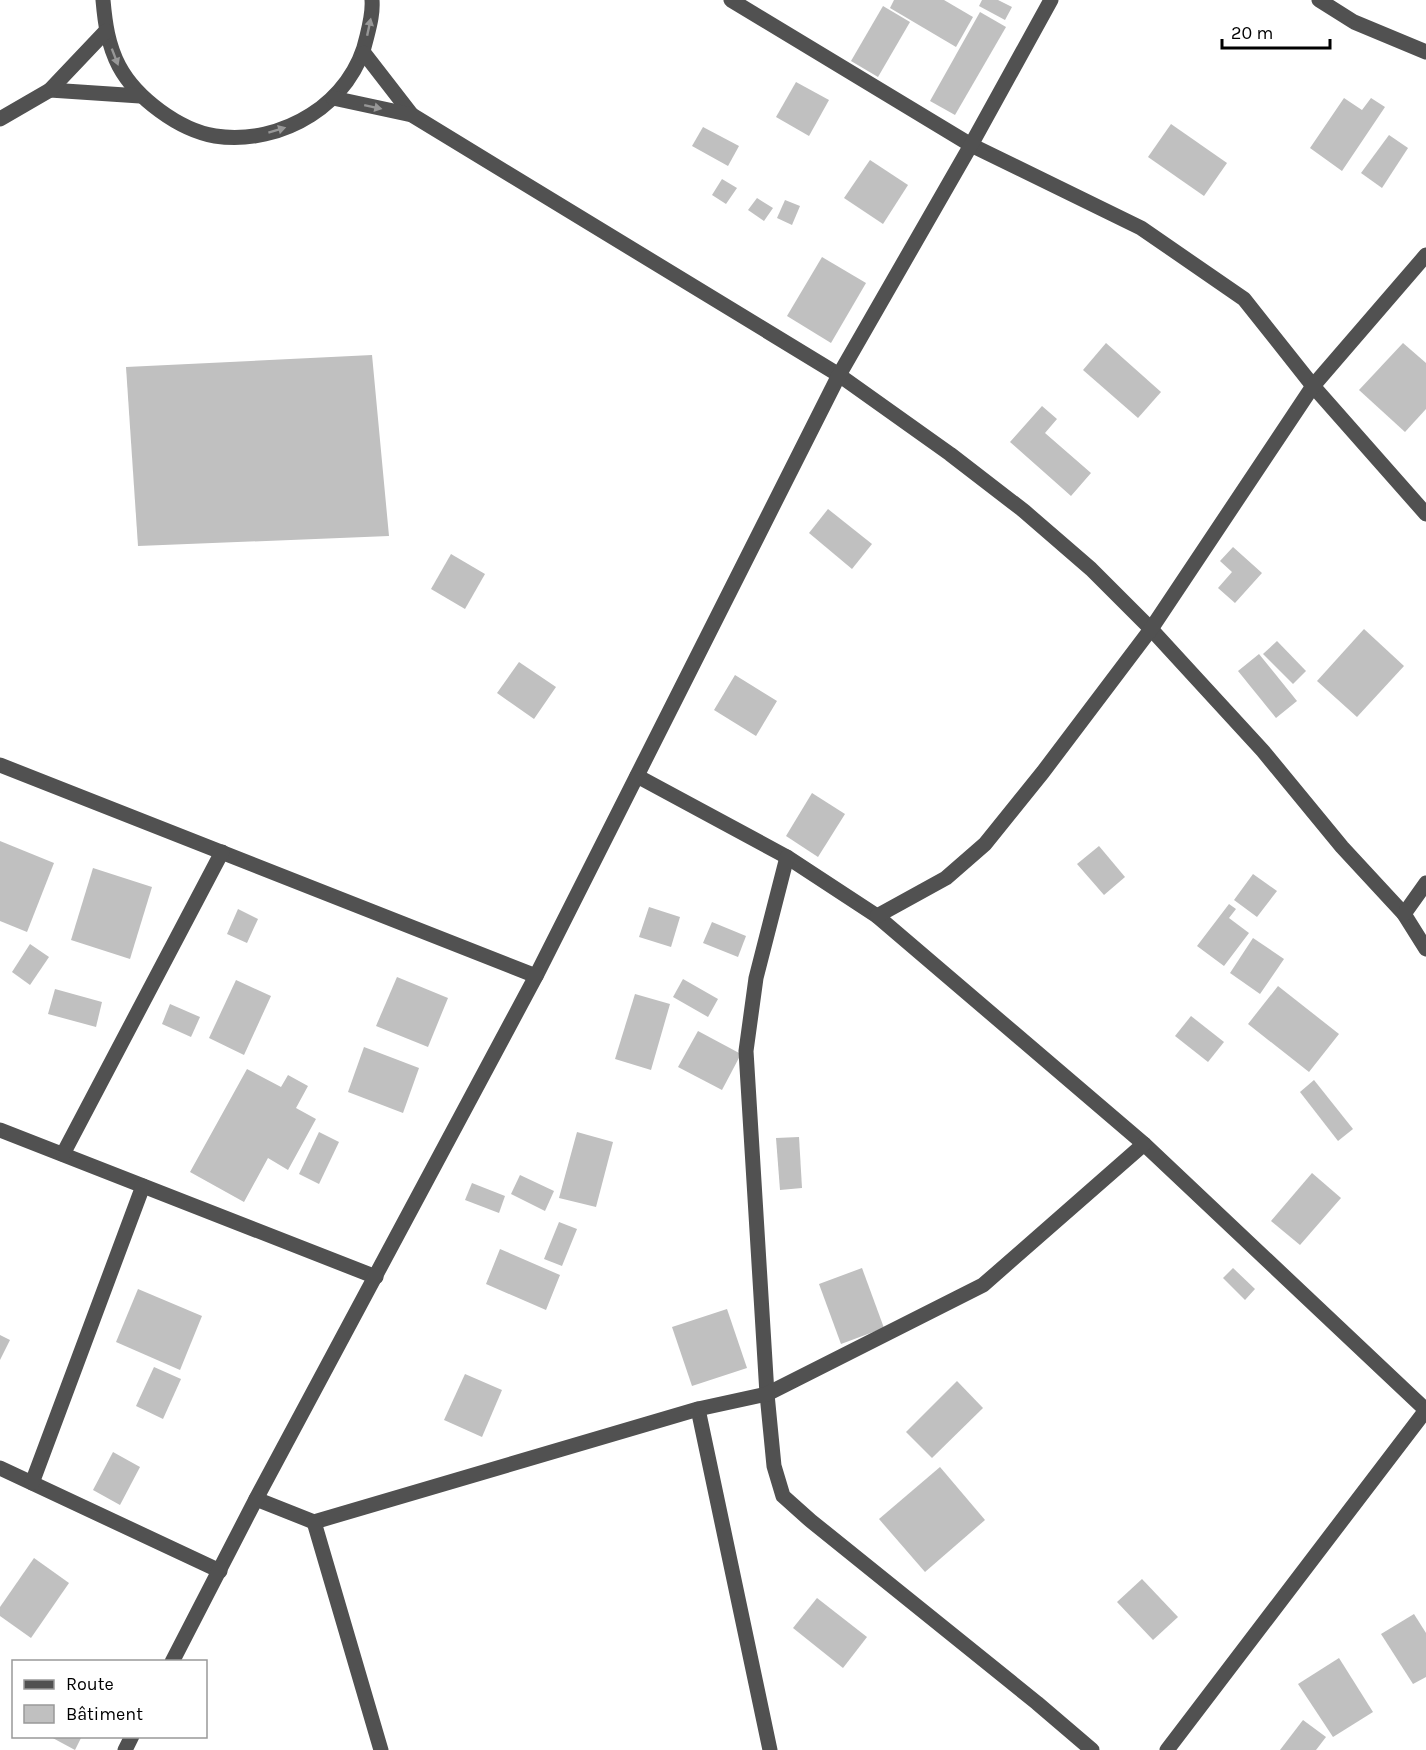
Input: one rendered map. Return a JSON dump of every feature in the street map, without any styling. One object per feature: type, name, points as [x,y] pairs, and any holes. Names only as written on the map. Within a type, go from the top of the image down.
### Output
[{"type":"street","points":[[103,0],[106,31],[118,66],[140,96],[175,121],[215,136],[258,136],[298,124],[333,98],[351,77],[364,53],[373,8],[372,0]]},
{"type":"street","points":[[731,0],[971,145],[1141,228],[1244,299],[1313,386],[1426,514]]},
{"type":"street","points":[[173,1660],[256,1499],[536,976],[839,375],[1051,0]]},
{"type":"street","points":[[1318,0],[1354,22],[1426,52]]},
{"type":"street","points":[[0,119],[50,90],[106,31]]},
{"type":"street","points":[[364,53],[412,115]]},
{"type":"street","points":[[50,90],[140,96]]},
{"type":"street","points":[[333,98],[412,115],[839,375],[950,454],[1024,511],[1091,569],[1263,751],[1342,847],[1404,914],[1426,949]]},
{"type":"street","points":[[877,916],[946,878],[985,844],[1043,772],[1150,629],[1313,386],[1426,255]]},
{"type":"street","points":[[0,765],[536,976]]},
{"type":"street","points":[[637,776],[787,857],[877,916],[1144,1144],[1426,1410],[1167,1750]]},
{"type":"street","points":[[63,1154],[222,852]]},
{"type":"street","points":[[787,857],[756,978],[746,1051],[767,1394],[774,1467],[783,1496],[1092,1750]]},
{"type":"street","points":[[1404,914],[1426,883]]},
{"type":"street","points":[[0,1130],[376,1277]]},
{"type":"street","points":[[256,1499],[314,1522],[698,1409],[767,1394],[983,1285],[1144,1144]]},
{"type":"street","points":[[32,1483],[143,1186]]},
{"type":"street","points":[[698,1409],[770,1750]]},
{"type":"street","points":[[0,1468],[220,1571]]},
{"type":"street","points":[[314,1522],[381,1750]]},
{"type":"building","points":[[894,0],[944,0],[973,17],[956,47],[890,8]]},
{"type":"building","points":[[982,0],[998,0],[1012,7],[1005,20],[979,6]]},
{"type":"building","points":[[883,6],[910,22],[878,77],[851,61]]},
{"type":"building","points":[[980,12],[1006,27],[955,115],[930,101]]},
{"type":"building","points":[[796,82],[829,100],[809,136],[776,117]]},
{"type":"building","points":[[1344,98],[1362,110],[1371,98],[1385,107],[1342,171],[1310,148]]},
{"type":"building","points":[[1171,124],[1227,163],[1204,196],[1148,157]]},
{"type":"building","points":[[703,127],[739,146],[728,166],[692,146]]},
{"type":"building","points":[[1389,135],[1408,148],[1382,188],[1361,173]]},
{"type":"building","points":[[870,160],[908,185],[883,224],[844,198]]},
{"type":"building","points":[[722,179],[737,188],[726,204],[712,195]]},
{"type":"building","points":[[757,198],[773,208],[764,221],[748,210]]},
{"type":"building","points":[[785,200],[800,206],[792,225],[777,218]]},
{"type":"building","points":[[822,257],[866,283],[831,343],[787,316]]},
{"type":"building","points":[[1106,343],[1161,392],[1138,418],[1083,370]]},
{"type":"building","points":[[1403,343],[1426,363],[1426,409],[1405,432],[1359,390]]},
{"type":"building","points":[[372,355],[389,536],[138,546],[126,367]]},
{"type":"building","points":[[1042,406],[1057,419],[1045,433],[1091,473],[1071,496],[1010,442]]},
{"type":"building","points":[[828,509],[872,544],[852,569],[809,533]]},
{"type":"building","points":[[1233,547],[1262,573],[1235,603],[1218,588],[1232,572],[1220,561]]},
{"type":"building","points":[[451,554],[485,574],[465,609],[431,589]]},
{"type":"building","points":[[1364,629],[1404,666],[1357,717],[1317,681]]},
{"type":"building","points":[[1277,641],[1306,671],[1293,684],[1263,654]]},
{"type":"building","points":[[1259,654],[1297,701],[1276,718],[1238,671]]},
{"type":"building","points":[[519,662],[556,687],[534,719],[497,693]]},
{"type":"building","points":[[735,675],[777,701],[756,736],[714,710]]},
{"type":"building","points":[[812,793],[845,814],[818,857],[786,836]]},
{"type":"building","points":[[0,841],[54,863],[27,932],[0,921]]},
{"type":"building","points":[[1099,846],[1125,877],[1104,895],[1077,864]]},
{"type":"building","points":[[93,868],[152,887],[130,959],[71,940]]},
{"type":"building","points":[[1253,874],[1277,891],[1257,917],[1234,900]]},
{"type":"building","points":[[1229,904],[1236,909],[1229,918],[1249,933],[1224,966],[1197,946]]},
{"type":"building","points":[[649,907],[680,917],[671,947],[639,937]]},
{"type":"building","points":[[238,909],[258,919],[247,943],[227,934]]},
{"type":"building","points":[[712,922],[746,936],[738,957],[703,943]]},
{"type":"building","points":[[1253,938],[1284,959],[1260,994],[1230,973]]},
{"type":"building","points":[[30,944],[49,957],[30,985],[12,972]]},
{"type":"building","points":[[397,977],[448,998],[428,1047],[376,1026]]},
{"type":"building","points":[[683,979],[718,999],[708,1017],[673,997]]},
{"type":"building","points":[[236,980],[271,996],[244,1055],[209,1038]]},
{"type":"building","points":[[1278,986],[1339,1034],[1309,1072],[1248,1024]]},
{"type":"building","points":[[55,989],[102,1002],[96,1027],[48,1014]]},
{"type":"building","points":[[635,994],[670,1004],[651,1070],[615,1059]]},
{"type":"building","points":[[170,1004],[200,1017],[191,1037],[162,1024]]},
{"type":"building","points":[[1191,1016],[1224,1042],[1208,1062],[1175,1036]]},
{"type":"building","points":[[698,1031],[741,1054],[722,1090],[678,1067]]},
{"type":"building","points":[[364,1047],[419,1068],[403,1113],[348,1092]]},
{"type":"building","points":[[247,1069],[281,1087],[288,1075],[308,1086],[296,1108],[316,1119],[288,1170],[268,1158],[244,1202],[190,1172]]},
{"type":"building","points":[[1314,1080],[1353,1129],[1338,1141],[1300,1092]]},
{"type":"building","points":[[319,1132],[339,1142],[319,1184],[299,1174]]},
{"type":"building","points":[[577,1132],[613,1142],[596,1207],[559,1198]]},
{"type":"building","points":[[799,1137],[802,1188],[780,1190],[776,1138]]},
{"type":"building","points":[[1312,1173],[1341,1198],[1300,1245],[1271,1221]]},
{"type":"building","points":[[520,1175],[554,1191],[545,1211],[511,1194]]},
{"type":"building","points":[[472,1183],[505,1196],[499,1213],[465,1200]]},
{"type":"building","points":[[559,1222],[577,1229],[562,1266],[544,1259]]},
{"type":"building","points":[[500,1249],[560,1275],[546,1310],[486,1284]]},
{"type":"building","points":[[862,1268],[884,1328],[841,1344],[819,1284]]},
{"type":"building","points":[[1233,1268],[1255,1289],[1245,1300],[1223,1278]]},
{"type":"building","points":[[138,1289],[202,1316],[180,1370],[116,1342]]},
{"type":"building","points":[[727,1309],[747,1368],[692,1386],[672,1327]]},
{"type":"building","points":[[0,1335],[10,1340],[0,1360]]},
{"type":"building","points":[[154,1367],[181,1379],[163,1419],[136,1406]]},
{"type":"building","points":[[465,1374],[502,1390],[482,1437],[444,1420]]},
{"type":"building","points":[[957,1381],[983,1408],[932,1458],[906,1432]]},
{"type":"building","points":[[113,1452],[140,1467],[120,1505],[93,1490]]},
{"type":"building","points":[[940,1467],[985,1520],[925,1572],[879,1519]]},
{"type":"building","points":[[34,1558],[69,1583],[31,1638],[0,1616],[0,1607]]},
{"type":"building","points":[[1142,1579],[1178,1617],[1153,1640],[1117,1602]]},
{"type":"building","points":[[817,1598],[867,1637],[843,1668],[793,1628]]},
{"type":"building","points":[[1414,1614],[1426,1633],[1426,1677],[1413,1684],[1381,1634]]},
{"type":"building","points":[[1339,1658],[1373,1712],[1333,1737],[1298,1684]]},
{"type":"building","points":[[1303,1720],[1326,1737],[1316,1750],[1280,1750]]},
{"type":"building","points":[[53,1738],[81,1738],[75,1750]]}]
